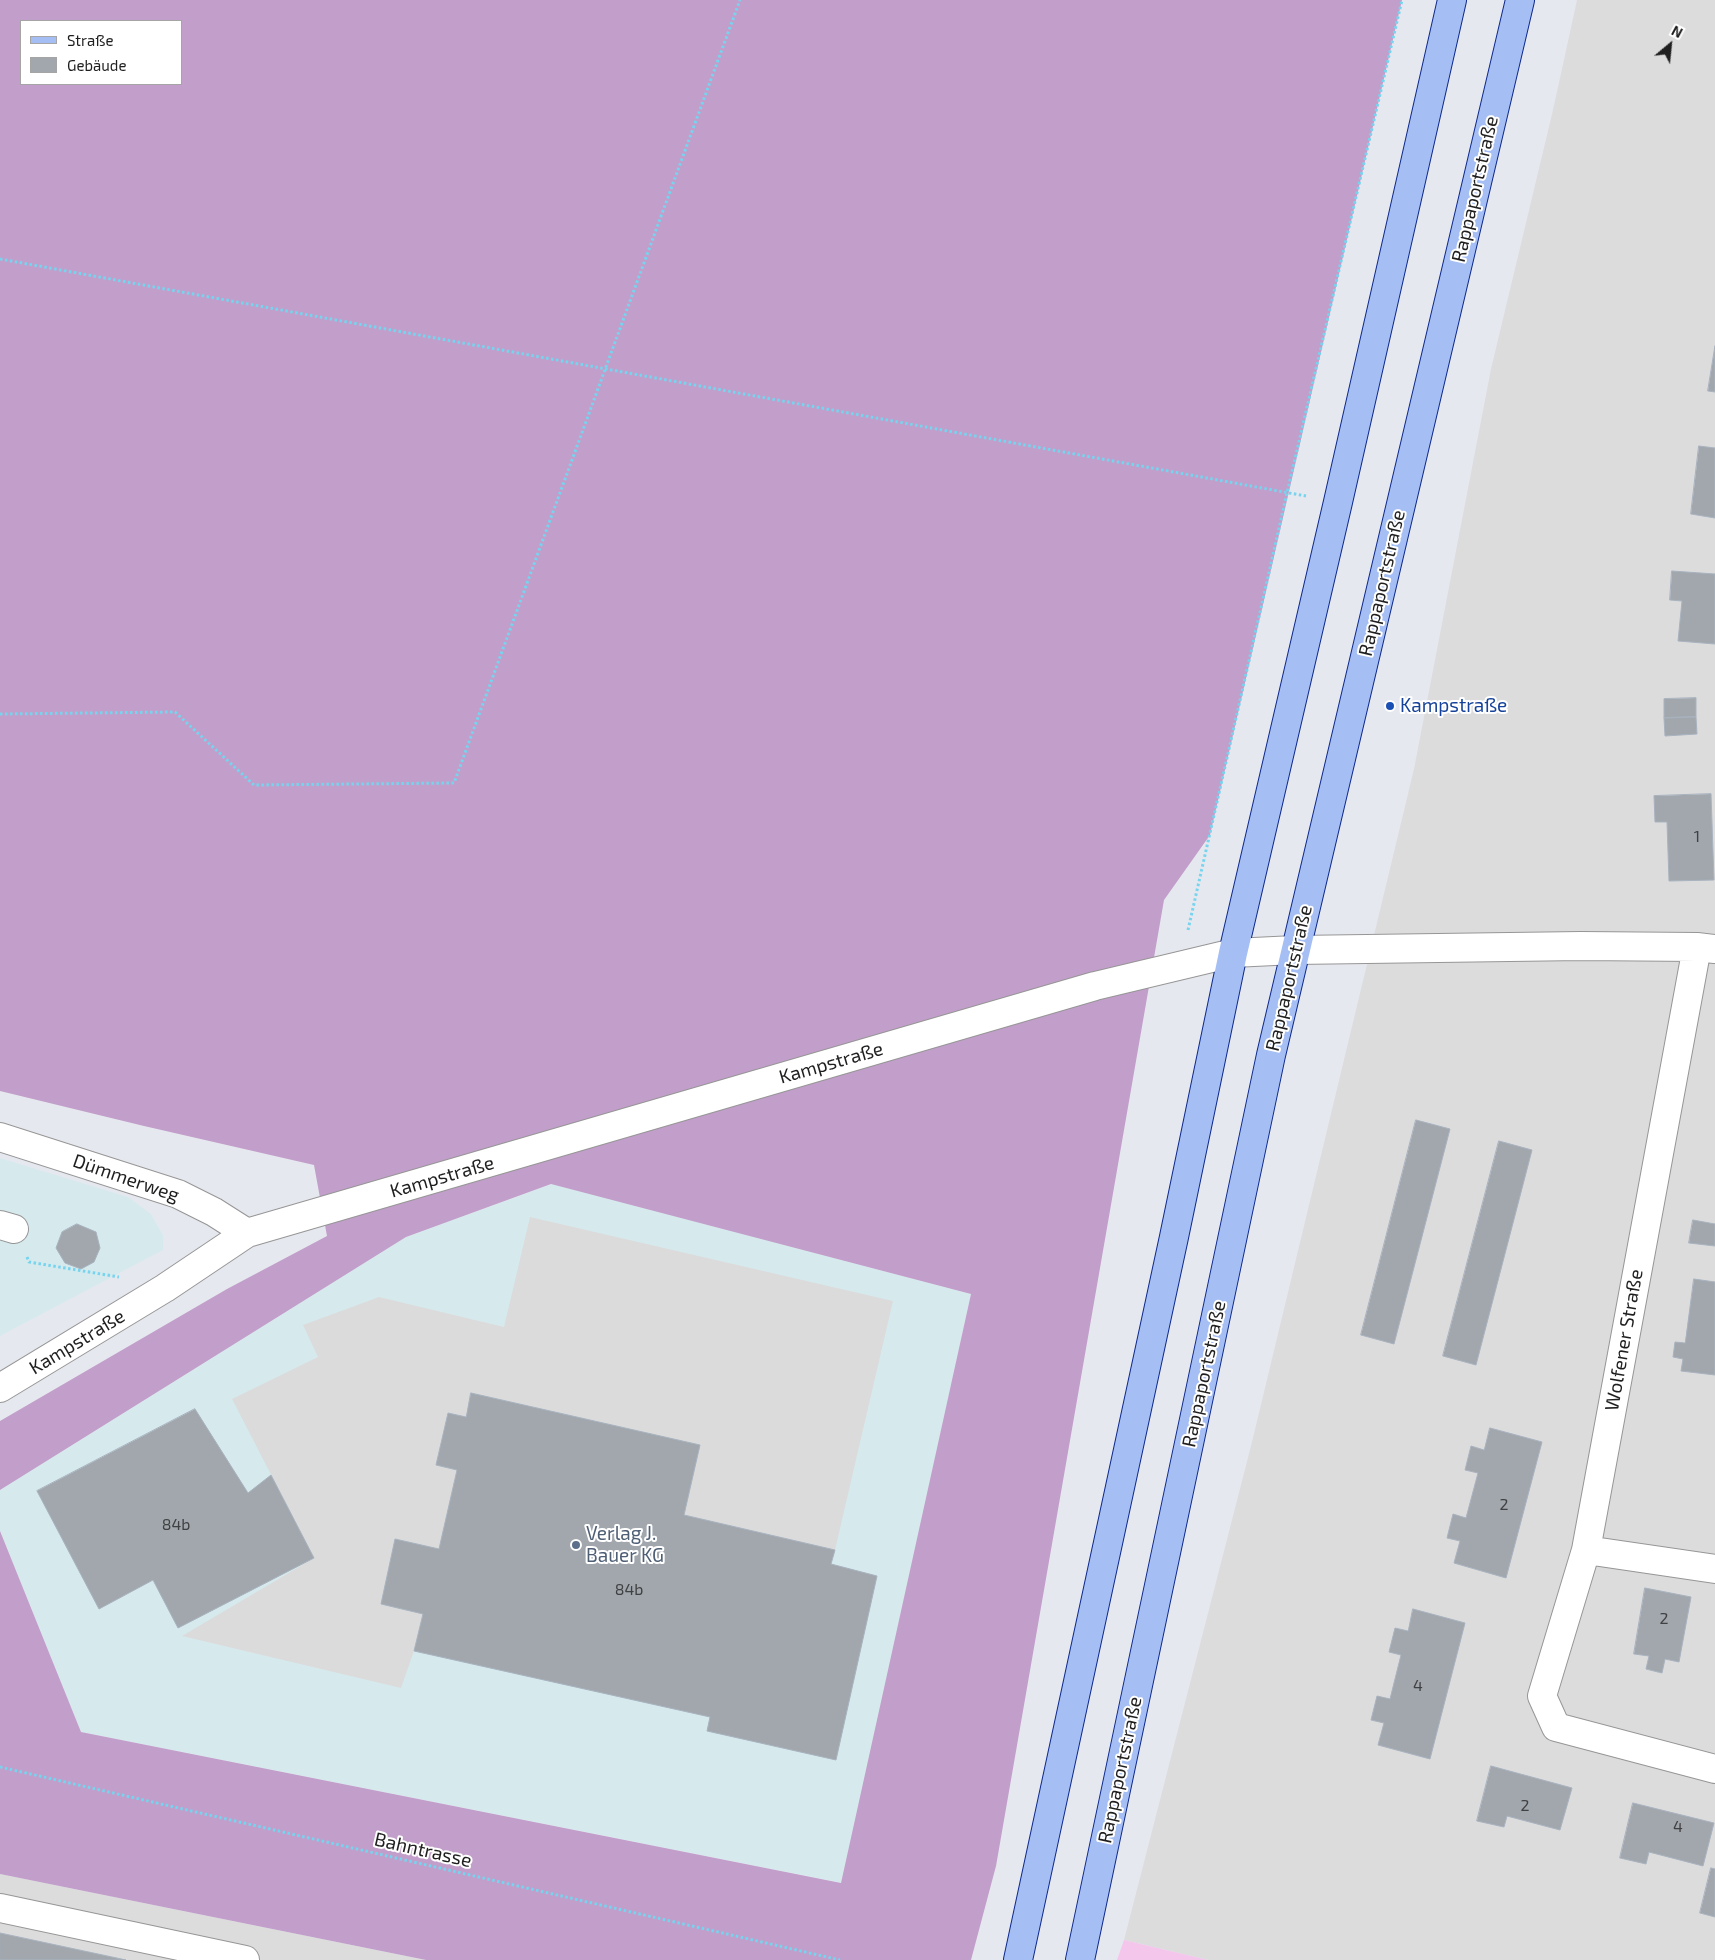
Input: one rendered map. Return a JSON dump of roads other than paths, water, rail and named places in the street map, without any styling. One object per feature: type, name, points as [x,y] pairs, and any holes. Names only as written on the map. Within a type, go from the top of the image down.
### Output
[{"type":"main road","points":[[1018,1960],[1174,1237],[1232,953],[1338,502],[1452,0]]},
{"type":"main road","name":"Rappaportstraße","points":[[1080,1960],[1271,1055],[1520,0]]},
{"type":"street","name":"Kampstraße","points":[[0,1388],[165,1288],[247,1233],[1095,986],[1232,953],[1295,950],[1581,946],[1706,948]]},
{"type":"street","name":"Wolfener Straße","points":[[1706,948],[1586,1550],[1542,1696],[1556,1727],[1715,1770]]},
{"type":"street","name":"Dümmerweg","points":[[0,1137],[178,1194],[214,1212],[247,1233]]},
{"type":"street","points":[[1586,1550],[1715,1569]]},
{"type":"street","points":[[0,1908],[245,1960]]},
{"type":"place","name":"Kampstraße","points":[[1390,706]]},
{"type":"place","name":"Verlag J. Bauer KG","points":[[576,1545]]}]
